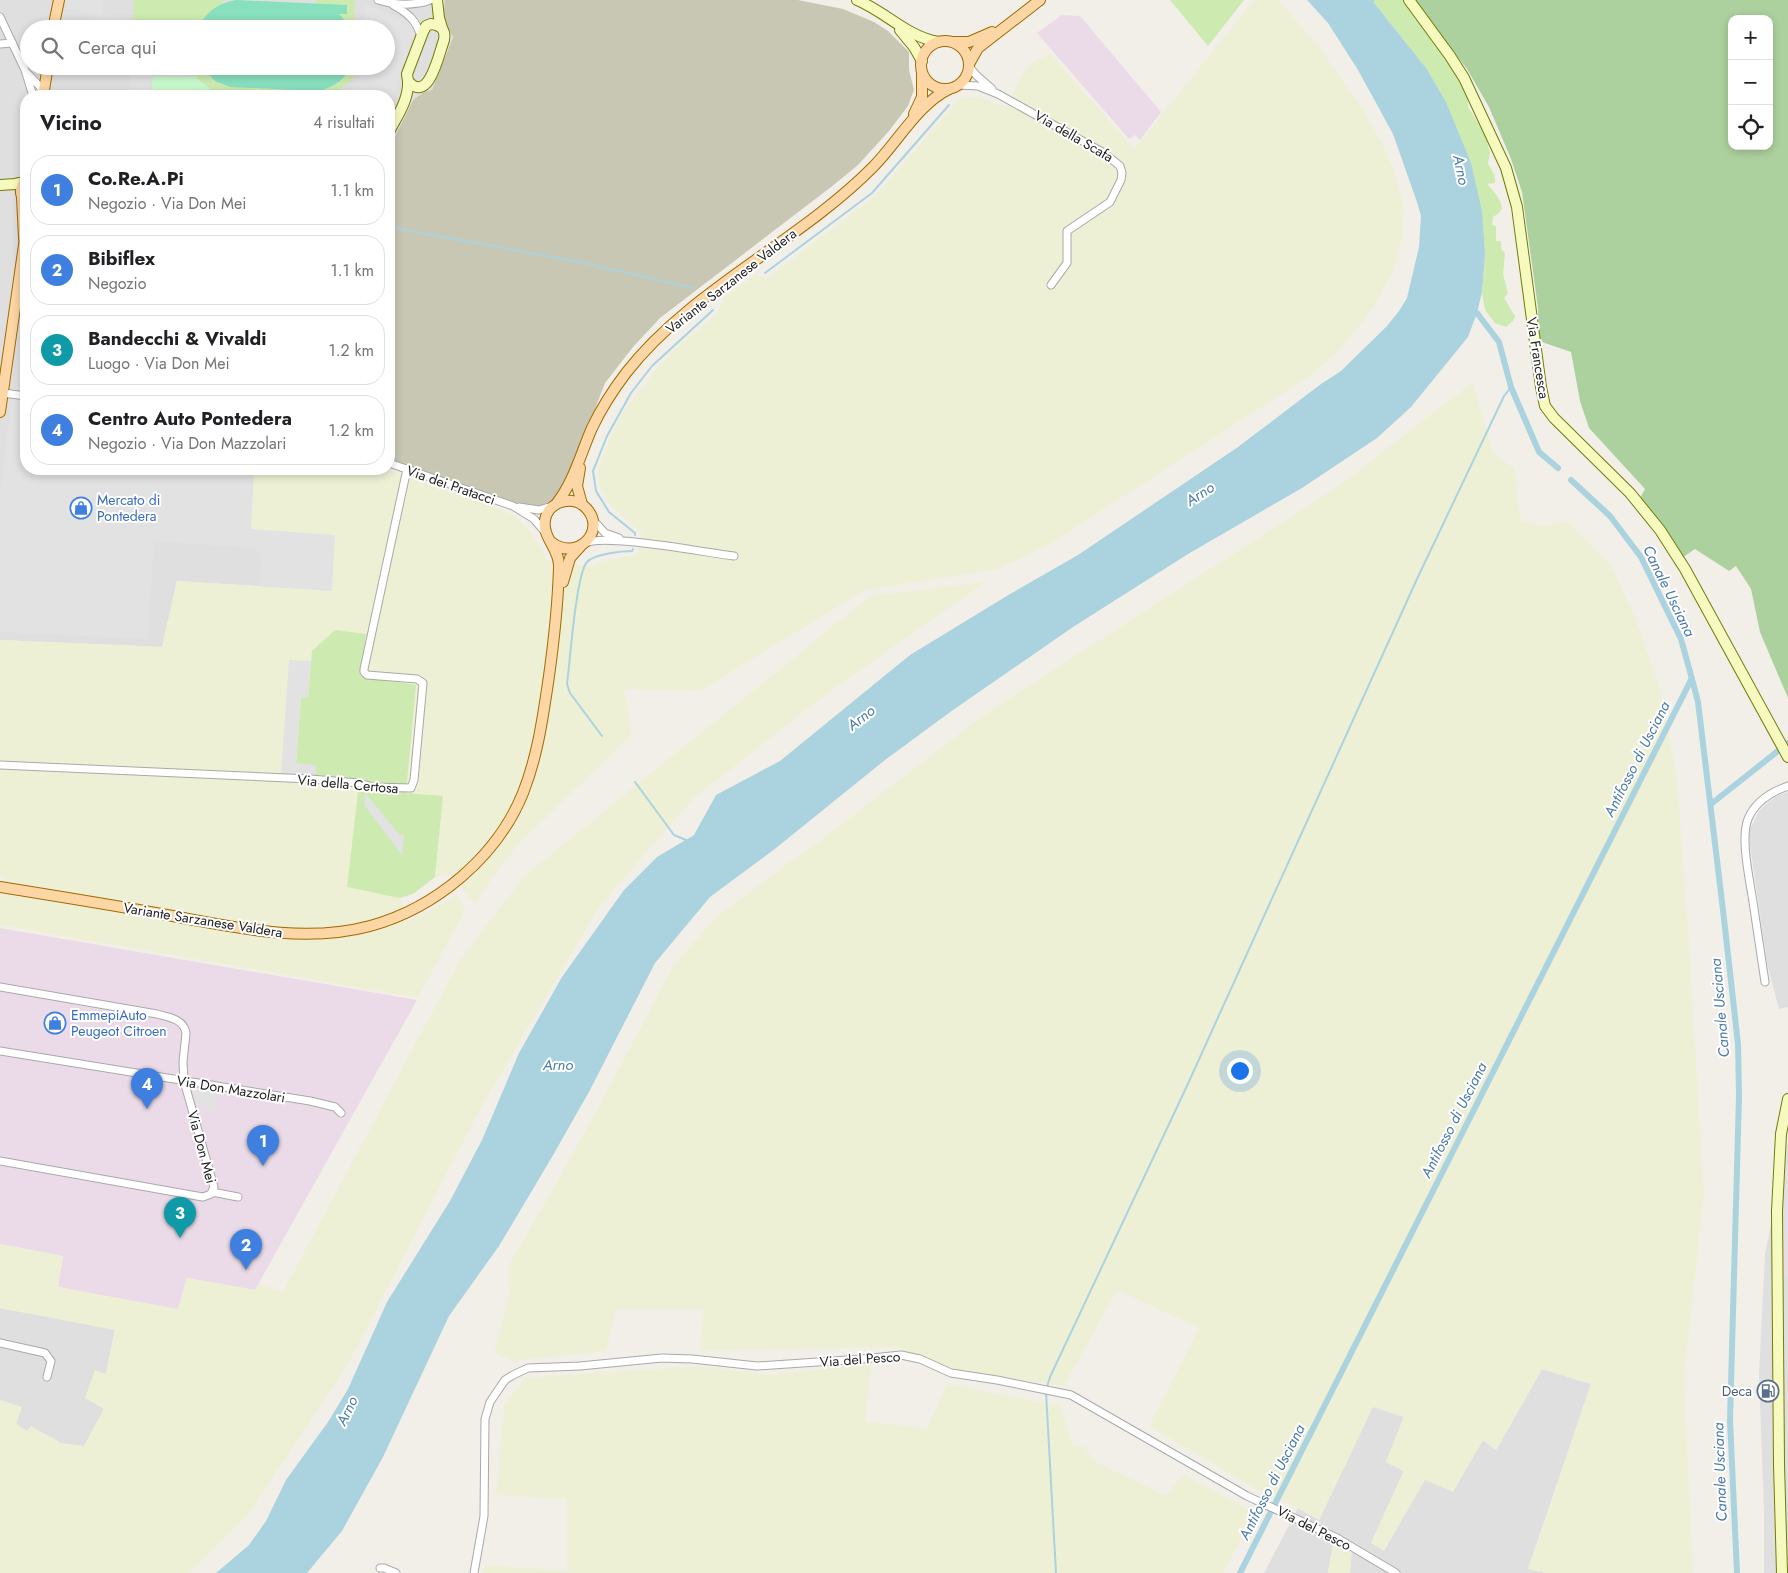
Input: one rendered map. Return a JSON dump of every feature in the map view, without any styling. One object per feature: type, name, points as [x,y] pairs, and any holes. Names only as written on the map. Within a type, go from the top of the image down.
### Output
[{"type":"main road","points":[[54,0],[55,15]]},
{"type":"main road","points":[[54,20],[59,0]]},
{"type":"main road","points":[[395,120],[408,90],[407,74],[437,0]]},
{"type":"main road","points":[[402,106],[413,92],[427,84],[430,80],[444,40],[445,34],[439,18],[437,0]]},
{"type":"main road","points":[[857,0],[885,15],[917,36],[938,42],[969,42],[1005,27]]},
{"type":"main road","points":[[885,15],[910,41],[922,66],[926,80],[934,86],[949,89],[960,85],[965,78],[978,48],[1040,0]]},
{"type":"main road","name":"Via Francesca","points":[[1409,0],[1464,78],[1506,168],[1518,207],[1541,388],[1545,406],[1554,418],[1630,493],[1660,530],[1685,570],[1788,757]]},
{"type":"main road","points":[[426,26],[434,24],[442,28]]},
{"type":"main road","points":[[922,66],[927,49],[938,42]]},
{"type":"main road","points":[[952,42],[964,50],[969,65]]},
{"type":"main road","name":"Variante Sarzanese Valdera","points":[[905,130],[924,89],[922,66]]},
{"type":"main road","points":[[43,90],[46,75]]},
{"type":"main road","points":[[408,81],[414,86],[422,87]]},
{"type":"main road","name":"Variante Sarzanese Valdera","points":[[555,504],[565,492],[596,420],[609,398],[627,372],[649,347],[687,312],[853,186],[886,153],[933,99],[949,89]]},
{"type":"main road","points":[[1,185],[20,182]]},
{"type":"main road","points":[[1,185],[18,191],[20,194]]},
{"type":"main road","points":[[0,412],[20,272]]},
{"type":"main road","name":"Variante Sarzanese Valdera","points":[[582,504],[577,486],[583,452]]},
{"type":"main road","points":[[571,500],[582,504],[592,518],[592,532],[583,544],[573,549],[565,549],[549,539],[544,526],[546,516],[555,504],[571,500]]},
{"type":"main road","name":"Variante Sarzanese Valdera","points":[[549,539],[556,551],[559,562],[557,610]]},
{"type":"main road","name":"Variante Sarzanese Valdera","points":[[0,887],[220,925],[285,933],[324,934],[356,929],[386,921],[414,909],[446,889],[476,863],[498,837],[520,800],[534,761],[541,730],[557,610],[567,565],[572,555],[583,544]]},
{"type":"main road","points":[[1782,1573],[1784,1463],[1777,1211],[1781,1134],[1788,1099]]},
{"type":"street","points":[[378,0],[391,3],[417,3],[430,0]]},
{"type":"street","points":[[391,3],[412,18],[418,26],[421,37]]},
{"type":"street","points":[[0,16],[20,60]]},
{"type":"street","points":[[0,44],[12,43]]},
{"type":"street","points":[[969,65],[983,82],[998,94]]},
{"type":"street","points":[[26,75],[30,88],[33,90]]},
{"type":"street","points":[[28,75],[38,90]]},
{"type":"street","points":[[30,78],[41,80],[44,75]]},
{"type":"street","points":[[960,85],[978,86],[998,94]]},
{"type":"street","name":"Via della Scafa","points":[[998,94],[1104,153],[1118,162],[1122,169],[1120,183],[1110,202],[1067,231],[1067,263],[1051,285]]},
{"type":"street","points":[[3,393],[20,395]]},
{"type":"street","name":"Via dei Pratacci","points":[[395,465],[514,506],[538,510],[555,504]]},
{"type":"street","name":"Via della Certosa","points":[[0,765],[310,779],[359,783],[374,787],[411,788],[414,780],[423,683],[417,679],[367,675],[364,672],[407,469]]},
{"type":"street","name":"Via dei Pratacci","points":[[514,506],[537,522],[549,539]]},
{"type":"street","points":[[592,518],[597,526],[606,533],[628,542]]},
{"type":"street","points":[[583,544],[589,541],[601,540],[628,542],[734,556]]},
{"type":"street","points":[[1766,982],[1748,869],[1745,829],[1752,811],[1762,800],[1779,789],[1788,786]]},
{"type":"street","name":"Via Don Mei","points":[[0,988],[169,1017],[181,1023],[185,1030],[184,1082],[212,1179],[212,1192],[202,1197],[0,1161]]},
{"type":"street","name":"Via Don Mazzolari","points":[[0,1051],[328,1104],[335,1107],[341,1113]]},
{"type":"street","points":[[212,1192],[238,1196]]},
{"type":"street","points":[[0,1343],[45,1353],[51,1361],[47,1377]]},
{"type":"street","name":"Via del Pesco","points":[[474,1573],[484,1516],[485,1419],[490,1402],[505,1380],[513,1374],[528,1368],[580,1366],[662,1358],[757,1366],[862,1359],[901,1354],[920,1359],[951,1373],[1062,1393],[1084,1400],[1247,1496],[1337,1538],[1396,1573]]},
{"type":"street","points":[[380,1568],[396,1573]]},
{"type":"shaded area","points":[[0,0],[445,0],[444,11],[449,31],[453,36],[432,90],[424,92],[413,100],[395,137],[395,90],[20,90],[20,475],[254,475],[251,529],[332,591],[177,581],[162,647],[0,640]]},
{"type":"shaded area","points":[[64,0],[103,0],[103,15],[128,17],[128,20],[94,20],[95,14],[67,9],[67,4],[64,4]]},
{"type":"shaded area","points":[[445,0],[798,0],[843,9],[874,22],[888,31],[909,52],[909,70],[914,90],[908,106],[889,131],[858,165],[660,318],[633,347],[605,383],[566,484],[559,496],[537,507],[528,507],[395,461],[395,137],[413,100],[424,92],[432,90],[453,37],[445,23]]},
{"type":"shaded area","points":[[1254,0],[1279,0],[1320,48],[1364,111],[1383,145],[1396,176],[1404,209],[1402,237],[1394,269],[1374,306],[1359,327],[1338,351],[1311,375],[1050,544],[998,569],[865,590],[700,691],[624,689],[632,734],[517,846],[475,904],[450,874],[435,877],[443,796],[406,793],[360,677],[311,661],[308,698],[301,697],[296,764],[316,765],[316,776],[359,783],[347,887],[399,898],[409,921],[457,895],[465,910],[418,998],[0,925],[0,895],[5,878],[0,876],[0,640],[162,647],[177,581],[332,591],[335,535],[251,529],[254,475],[395,475],[395,473],[516,516],[531,532],[549,561],[592,566],[602,561],[637,555],[642,534],[612,507],[599,486],[598,470],[609,440],[623,412],[658,367],[683,342],[717,314],[724,296],[756,275],[767,278],[874,197],[953,106],[955,101],[966,97],[977,97],[1006,107],[1023,73],[1031,62],[1051,54],[1134,149]]},
{"type":"shaded area","points":[[365,4],[407,21],[415,31],[415,36],[395,91],[349,90],[362,75],[395,75],[395,20],[365,20]]},
{"type":"shaded area","points":[[1062,15],[1080,16],[1161,112],[1140,140],[1135,135],[1129,139],[1037,33]]},
{"type":"shaded area","points":[[130,75],[151,75],[150,90],[129,90]]},
{"type":"shaded area","points":[[20,340],[20,475],[254,475],[251,529],[335,535],[332,591],[260,586],[261,557],[255,548],[154,541],[148,639],[0,632],[0,491]]},
{"type":"shaded area","points":[[1473,382],[1493,453],[1515,469],[1520,520],[1544,526],[1567,521],[1611,566],[1635,617],[1659,686],[1677,777],[1704,1194],[1684,1377],[1693,1573],[1547,1573],[1528,1569],[1591,1384],[1542,1369],[1496,1450],[1483,1440],[1453,1492],[1425,1480],[1384,1551],[1371,1543],[1404,1471],[1386,1462],[1404,1417],[1373,1407],[1319,1520],[1298,1508],[1263,1493],[1149,1426],[1199,1328],[1117,1290],[1064,1386],[948,1369],[894,1347],[699,1351],[704,1309],[617,1309],[606,1351],[513,1361],[494,1353],[509,1295],[508,1266],[603,1099],[673,966],[717,916],[838,827],[982,716],[1337,487]]},
{"type":"shaded area","points":[[986,582],[832,690],[695,797],[599,907],[479,1111],[348,1364],[249,1514],[190,1573],[0,1573],[0,1400],[22,1407],[16,1424],[27,1431],[31,1426],[61,1443],[84,1446],[104,1409],[85,1398],[95,1370],[106,1374],[115,1330],[0,1308],[0,1244],[63,1256],[58,1287],[178,1309],[187,1278],[255,1290],[259,1284],[283,1292],[460,960],[524,876],[870,596]]},
{"type":"shaded area","points":[[289,660],[311,661],[308,698],[301,697],[296,763],[316,765],[316,776],[281,774]]},
{"type":"shaded area","points":[[1788,792],[1788,1007],[1779,1009],[1767,963],[1749,838],[1750,829],[1759,811],[1774,797]]},
{"type":"shaded area","points":[[365,793],[399,834],[404,835],[402,855],[364,805]]},
{"type":"shaded area","points":[[0,928],[417,1000],[255,1290],[187,1278],[178,1310],[58,1287],[63,1256],[0,1244]]},
{"type":"shaded area","points":[[194,1085],[207,1087],[206,1092],[216,1093],[213,1112],[208,1114],[209,1107],[204,1106],[203,1111],[199,1110],[200,1105],[196,1105]]},
{"type":"shaded area","points":[[1788,1142],[1788,1573],[1764,1573],[1764,1511],[1759,1375],[1765,1254]]},
{"type":"shaded area","points":[[1787,1163],[1788,1276],[1784,1278]]},
{"type":"shaded area","points":[[0,1308],[115,1329],[106,1374],[85,1397],[104,1409],[84,1446],[61,1443],[31,1427],[27,1431],[16,1424],[21,1407],[0,1400]]},
{"type":"shaded area","points":[[872,1364],[865,1421],[927,1429],[947,1384],[1061,1406],[1073,1446],[1085,1447],[1094,1461],[1166,1496],[1183,1474],[1255,1513],[1223,1573],[482,1573],[486,1565],[567,1571],[567,1499],[496,1495],[504,1405],[525,1378],[699,1366],[767,1375]]},
{"type":"shaded area","points":[[1542,1369],[1591,1384],[1528,1569],[1547,1573],[1350,1573],[1351,1552],[1333,1545],[1328,1573],[1264,1573],[1298,1508],[1319,1520],[1373,1406],[1404,1417],[1386,1462],[1404,1471],[1371,1543],[1425,1479],[1483,1440],[1496,1450]]},
{"type":"shaded area","points":[[1333,1545],[1352,1551],[1350,1573],[1328,1573]]},
{"type":"green space","points":[[134,0],[223,0],[223,4],[207,14],[203,20],[133,20]]},
{"type":"green space","points":[[236,0],[347,5],[347,14],[339,14],[344,20],[203,20],[208,13],[223,3]]},
{"type":"green space","points":[[316,0],[355,0],[355,20],[342,20],[315,4]]},
{"type":"green space","points":[[1170,0],[1244,0],[1208,46]]},
{"type":"green space","points":[[1374,0],[1404,0],[1457,75],[1468,100],[1468,107],[1485,134],[1490,153],[1488,164],[1495,180],[1495,183],[1487,184],[1498,198],[1502,208],[1493,217],[1492,225],[1496,226],[1496,241],[1501,241],[1501,249],[1505,253],[1503,274],[1508,293],[1504,298],[1515,316],[1513,321],[1506,327],[1495,323],[1485,310],[1482,293],[1485,255],[1426,68],[1374,3]]},
{"type":"green space","points":[[1414,0],[1788,0],[1788,698],[1760,632],[1751,589],[1736,566],[1729,571],[1695,549],[1682,558],[1640,498],[1645,489],[1589,428],[1580,401],[1571,352],[1539,341],[1538,308],[1522,192],[1511,159],[1489,107],[1467,69]]},
{"type":"green space","points":[[195,75],[209,75],[221,84],[230,87],[325,89],[339,82],[344,75],[355,75],[351,81],[338,90],[210,90]]},
{"type":"green space","points":[[209,75],[346,75],[330,87],[322,90],[230,87],[215,81]]},
{"type":"green space","points":[[153,76],[196,77],[210,89],[210,90],[152,90]]},
{"type":"green space","points":[[335,630],[366,634],[360,676],[416,685],[406,793],[443,796],[435,877],[413,894],[399,898],[347,887],[359,783],[317,780],[296,764],[301,697],[308,697],[312,651]]},
{"type":"water","name":"Arno","points":[[1307,0],[1374,0],[1374,3],[1426,68],[1446,102],[1471,163],[1482,211],[1485,255],[1482,292],[1468,337],[1411,407],[1377,438],[1302,488],[1188,554],[1073,627],[953,710],[885,760],[776,848],[710,897],[655,963],[590,1090],[552,1157],[499,1246],[449,1316],[383,1457],[342,1531],[307,1573],[216,1573],[249,1545],[266,1521],[286,1480],[328,1422],[348,1389],[387,1302],[450,1201],[482,1140],[519,1053],[562,977],[624,890],[657,857],[694,835],[716,795],[780,761],[910,655],[1078,555],[1238,447],[1341,371],[1387,326],[1399,311],[1407,298],[1419,247],[1421,216],[1417,202],[1393,134],[1358,70],[1328,23]]},
{"type":"waterway","points":[[765,273],[872,193],[949,105]]},
{"type":"waterway","points":[[395,228],[579,262],[694,288]]},
{"type":"waterway","points":[[635,535],[609,512],[596,491],[593,471],[607,436],[631,393],[652,366],[713,310]]},
{"type":"waterway","name":"Canale Usciana","points":[[1469,311],[1477,313],[1499,342],[1511,387],[1539,452],[1558,468]]},
{"type":"waterway","points":[[1047,1387],[1186,1088],[1417,579],[1504,396],[1511,387]]},
{"type":"waterway","name":"Canale Usciana","points":[[1571,480],[1610,516],[1641,557],[1681,639],[1698,702],[1738,1044],[1739,1096],[1730,1420],[1737,1573]]},
{"type":"waterway","points":[[602,736],[570,693],[567,684],[577,600],[583,570],[587,562],[602,555],[632,551],[633,549]]},
{"type":"waterway","name":"Antifosso di Usciana","points":[[1240,1573],[1691,680]]},
{"type":"waterway","points":[[1711,804],[1788,743]]},
{"type":"waterway","points":[[635,782],[674,835],[686,840]]},
{"type":"waterway","points":[[1046,1392],[1056,1573]]},
{"type":"place","name":"Mercato di Pontedera","points":[[81,508]]},
{"type":"place","name":"EmmepiAuto Peugeot Citroen","points":[[55,1023]]},
{"type":"place","name":"Centro Auto Pontedera","points":[[147,1109]]},
{"type":"place","name":"Co.Re.A.Pi","points":[[263,1166]]},
{"type":"place","name":"Bandecchi & Vivaldi","points":[[180,1238]]},
{"type":"place","name":"Bibiflex","points":[[246,1270]]},
{"type":"place","name":"Deca","points":[[1768,1391]]}]
